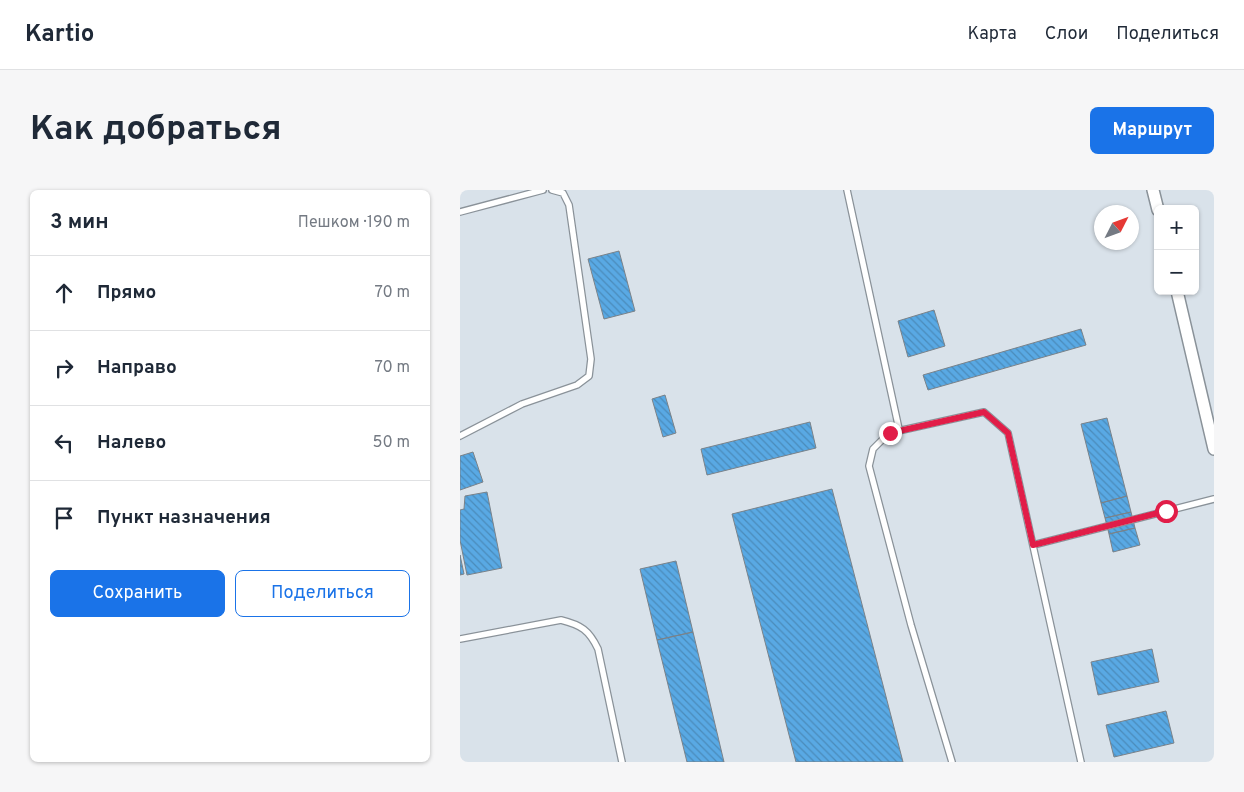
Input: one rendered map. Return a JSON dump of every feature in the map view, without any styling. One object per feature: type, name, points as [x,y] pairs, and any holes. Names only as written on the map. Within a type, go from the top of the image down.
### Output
[{"type":"street","points":[[1153,190],[1157,205]]},
{"type":"street","points":[[1178,295],[1214,449]]},
{"type":"lane","points":[[460,212],[543,190]]},
{"type":"lane","points":[[460,436],[522,404],[577,385],[589,376],[591,359],[569,205],[563,193],[552,190]]},
{"type":"lane","points":[[847,190],[899,429]]},
{"type":"lane","points":[[952,762],[911,624],[869,466],[873,449],[890,433],[899,429],[984,412],[1008,433],[1081,762]]},
{"type":"lane","points":[[1033,545],[1214,499]]},
{"type":"lane","points":[[460,639],[561,620],[575,623],[591,634],[598,649],[622,762]]},
{"type":"building","points":[[619,251],[635,311],[604,319],[588,259]]},
{"type":"building","points":[[934,310],[945,346],[908,357],[898,321]]},
{"type":"building","points":[[1081,329],[1086,345],[928,390],[923,375]]},
{"type":"building","points":[[665,395],[676,433],[663,437],[652,399]]},
{"type":"building","points":[[1107,418],[1127,496],[1101,503],[1081,424]]},
{"type":"building","points":[[810,422],[816,448],[707,475],[701,449]]},
{"type":"building","points":[[473,452],[483,482],[460,490],[460,456]]},
{"type":"building","points":[[832,489],[903,762],[796,762],[732,514]]},
{"type":"building","points":[[487,492],[502,568],[467,575],[460,540],[460,510],[464,509],[465,496]]},
{"type":"building","points":[[1127,496],[1131,512],[1105,518],[1101,503]]},
{"type":"building","points":[[1131,512],[1135,528],[1109,534],[1105,518]]},
{"type":"building","points":[[1135,528],[1140,545],[1113,552],[1109,534]]},
{"type":"building","points":[[460,555],[464,574],[460,575]]},
{"type":"building","points":[[676,561],[693,632],[657,640],[640,569]]},
{"type":"building","points":[[693,632],[724,762],[687,762],[657,640]]},
{"type":"building","points":[[1152,649],[1159,682],[1098,695],[1091,662]]},
{"type":"building","points":[[1166,711],[1174,743],[1114,757],[1106,725]]},
{"type":"route","points":[[890,433],[899,429],[984,412],[1008,433],[1033,545],[1166,511]]}]
